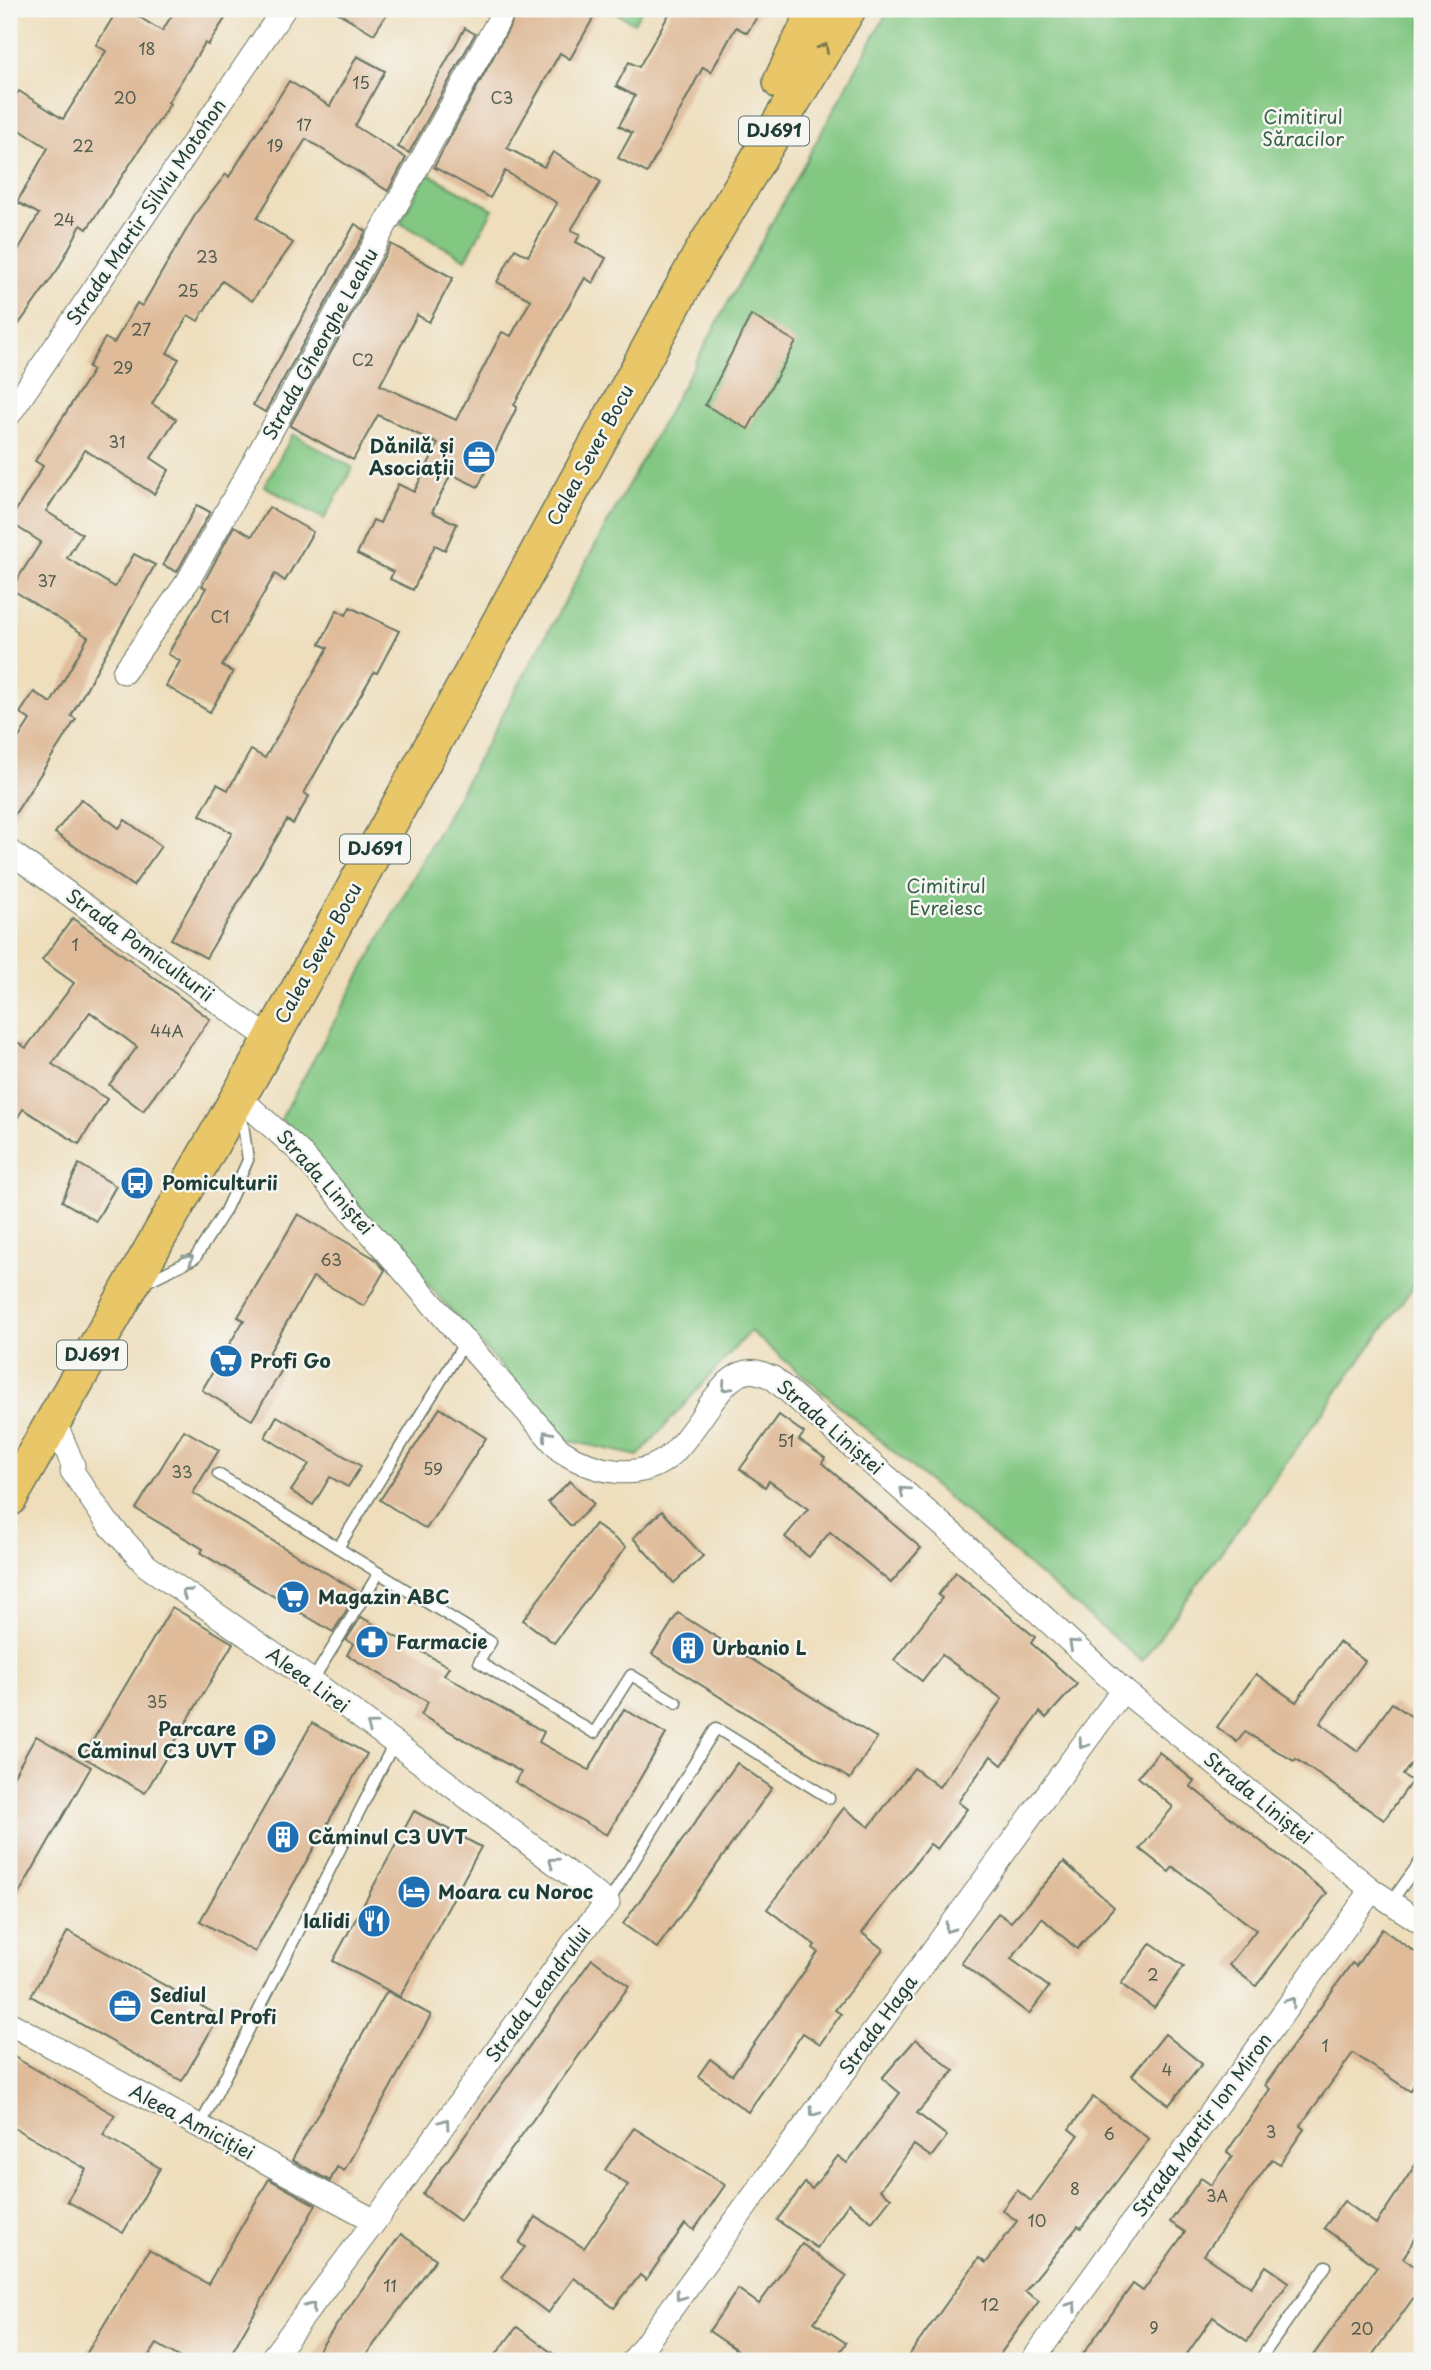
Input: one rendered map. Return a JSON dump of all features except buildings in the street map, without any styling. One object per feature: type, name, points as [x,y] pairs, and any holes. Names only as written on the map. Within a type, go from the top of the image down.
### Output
[{"type":"main road","name":"Calea Sever Bocu","points":[[701,254],[816,9]]},
{"type":"main road","name":"Calea Sever Bocu","points":[[9,1499],[271,1040],[701,254],[848,9]]},
{"type":"street","name":"Strada Martir Silviu Motohon","points":[[9,415],[284,9]]},
{"type":"street","name":"Strada Gheorghe Leahu","points":[[124,672],[188,582],[505,9]]},
{"type":"street","name":"Strada Pomiculturii","points":[[9,851],[271,1040]]},
{"type":"street","name":"Strada Liniștei","points":[[239,1096],[299,1152],[561,1450],[593,1467],[619,1472],[639,1471],[657,1465],[672,1454],[729,1381],[746,1372],[758,1372],[773,1377],[931,1515],[1123,1689],[1381,1896],[1422,1923]]},
{"type":"street","name":"Aleea Lirei","points":[[54,1420],[73,1465],[72,1471],[107,1522],[147,1566],[312,1681],[608,1903]]},
{"type":"street","name":"Strada Haga","points":[[633,2361],[1123,1689]]},
{"type":"street","name":"Strada Martir Ion Miron","points":[[1032,2361],[1381,1896]]},
{"type":"street","name":"Strada Leandrului","points":[[270,2361],[375,2221],[580,1934],[608,1903]]},
{"type":"street","name":"Aleea Amiciției","points":[[9,2022],[375,2221]]},
{"type":"lane","points":[[338,1548],[466,1341]]},
{"type":"lane","points":[[218,1474],[491,1642],[479,1662],[594,1733],[631,1675],[677,1703]]},
{"type":"lane","points":[[312,1681],[379,1573]]},
{"type":"lane","name":"Strada Leandrului","points":[[608,1903],[716,1728],[830,1798]]},
{"type":"lane","points":[[200,2126],[394,1743]]},
{"type":"lane","points":[[1381,1896],[1422,1859]]},
{"type":"lane","points":[[1259,2361],[1326,2266]]},
{"type":"green space","points":[[609,9],[642,9],[634,23]]},
{"type":"green space","name":"Cimitirul Evreiesc","points":[[889,9],[1422,9],[1422,1275],[1142,1661],[750,1331],[638,1456],[566,1440],[281,1119]]},
{"type":"green space","points":[[427,173],[493,209],[466,259],[400,223]]},
{"type":"green space","points":[[293,434],[353,468],[324,519],[264,486]]},
{"type":"place","name":"Dănilă și Asociații","points":[[479,457]]},
{"type":"place","name":"Pomiculturii","points":[[137,1183]]},
{"type":"place","name":"Profi Go","points":[[226,1361]]},
{"type":"place","name":"Magazin ABC","points":[[293,1597]]},
{"type":"place","name":"Farmacie","points":[[372,1642]]},
{"type":"place","name":"Urbanio L","points":[[688,1648]]},
{"type":"place","name":"Parcare Căminul C3 UVT","points":[[260,1740]]},
{"type":"place","name":"Căminul C3 UVT","points":[[283,1837]]},
{"type":"place","name":"Moara cu Noroc","points":[[414,1892]]},
{"type":"place","name":"Ialidi","points":[[374,1921]]},
{"type":"place","name":"Sediul Central Profi","points":[[125,2006]]},
{"type":"park label","name":"Cimitirul Săracilor","points":[[1303,128]]}]
